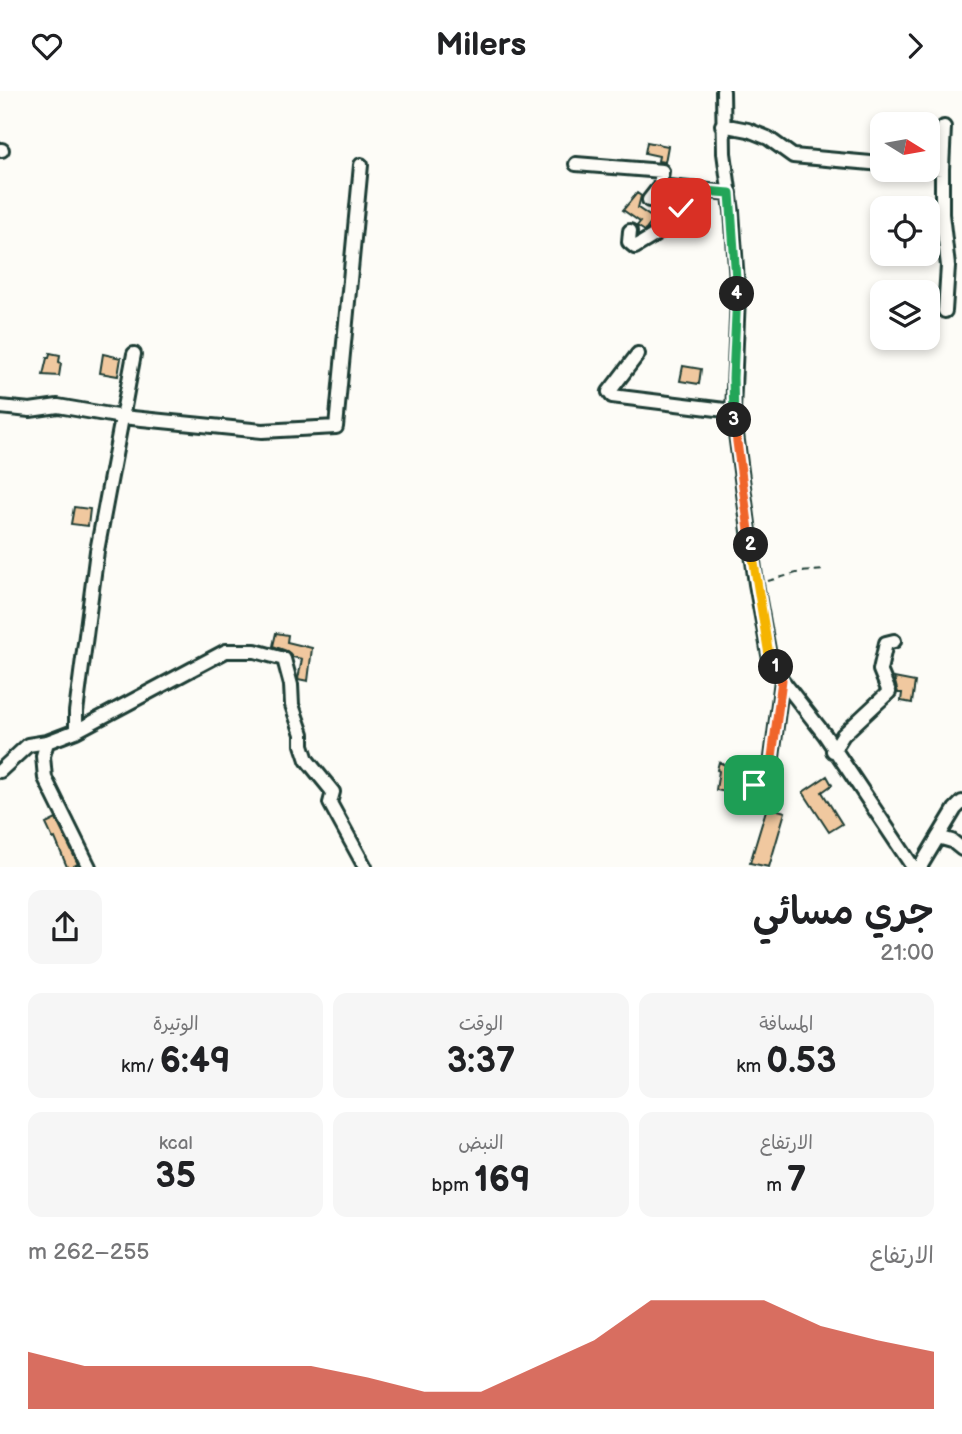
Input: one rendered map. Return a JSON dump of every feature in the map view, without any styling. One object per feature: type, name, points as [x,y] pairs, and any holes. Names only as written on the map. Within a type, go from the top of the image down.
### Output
[{"type":"street","points":[[723,91],[722,125],[737,297],[733,411],[756,584],[769,655],[782,680],[825,735],[833,751],[913,867]]},
{"type":"street","points":[[722,125],[748,130],[768,138],[793,156],[870,163]]},
{"type":"street","points":[[944,127],[942,214],[948,266],[945,311]]},
{"type":"street","points":[[576,164],[662,171],[660,186],[649,200]]},
{"type":"street","points":[[0,407],[30,410],[58,406],[122,417],[262,431],[336,428],[361,165]]},
{"type":"street","points":[[660,186],[730,193]]},
{"type":"street","points":[[630,231],[629,242],[635,247],[669,226],[681,208],[686,189]]},
{"type":"street","points":[[76,731],[76,712],[97,551],[134,354]]},
{"type":"street","points":[[638,354],[609,392],[612,396],[733,411]]},
{"type":"street","points":[[833,751],[843,735],[888,692],[880,670],[886,643],[894,641]]},
{"type":"street","points":[[0,771],[28,745],[47,742],[76,731],[226,651],[255,651],[284,659],[291,685],[292,705],[307,760],[333,792],[330,803],[365,867]]},
{"type":"street","points":[[754,785],[771,765],[782,680]]},
{"type":"street","points":[[47,742],[43,756],[45,778],[89,867]]},
{"type":"street","points":[[920,867],[962,802]]},
{"type":"street","points":[[938,837],[952,841],[962,849]]},
{"type":"path","points":[[756,584],[800,572],[825,571]]},
{"type":"building","points":[[647,142],[668,146],[665,162],[658,161],[659,156],[645,153]]},
{"type":"building","points":[[637,193],[641,196],[638,208],[654,219],[645,231],[637,226],[640,222],[623,210]]},
{"type":"building","points":[[50,353],[60,355],[59,376],[43,375]]},
{"type":"building","points":[[103,354],[121,358],[118,376],[100,373]]},
{"type":"building","points":[[683,366],[701,369],[699,384],[680,381]]},
{"type":"building","points":[[74,507],[90,509],[88,526],[71,524]]},
{"type":"building","points":[[276,633],[288,635],[287,642],[312,648],[308,681],[298,679],[302,659],[273,646]]},
{"type":"building","points":[[894,678],[915,682],[912,703],[901,701],[902,693],[898,693]]},
{"type":"building","points":[[719,762],[731,768],[726,780],[727,792],[716,790]]},
{"type":"building","points":[[827,776],[832,785],[822,792],[842,824],[829,832],[803,792]]},
{"type":"building","points":[[767,807],[785,812],[769,867],[750,863]]},
{"type":"building","points":[[56,819],[78,864],[72,867],[67,867],[46,824]]},
{"type":"route","points":[[681,208],[686,189],[730,193],[737,297],[733,411],[756,584],[769,655],[782,680],[771,765],[754,785]]}]
